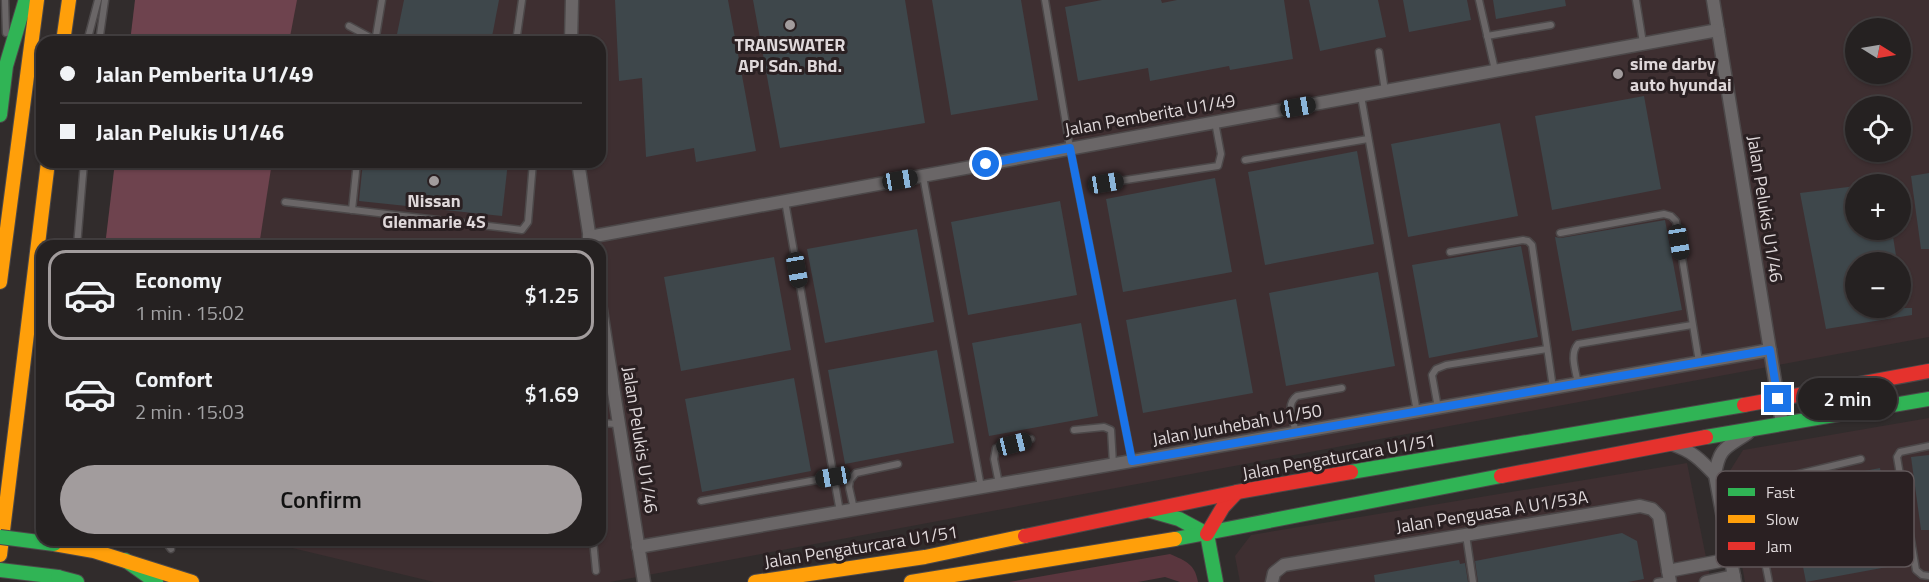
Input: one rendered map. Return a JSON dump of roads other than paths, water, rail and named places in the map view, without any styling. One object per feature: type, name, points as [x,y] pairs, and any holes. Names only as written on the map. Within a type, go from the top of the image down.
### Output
[{"type":"main road","points":[[0,115],[6,66],[26,0]]},
{"type":"main road","points":[[0,282],[36,0]]},
{"type":"main road","points":[[64,36],[69,0]]},
{"type":"main road","points":[[38,240],[47,168]]},
{"type":"main road","points":[[0,555],[36,258]]},
{"type":"main road","name":"Jalan Pengaturcara U1/51","points":[[755,582],[925,556],[1237,492],[1929,371]]},
{"type":"main road","points":[[912,582],[1235,529],[1668,443],[1929,399]]},
{"type":"main road","points":[[1216,582],[1207,534],[1223,507],[1237,492]]},
{"type":"main road","points":[[1147,510],[1179,519],[1207,534]]},
{"type":"main road","points":[[1211,556],[1221,541],[1235,529]]},
{"type":"main road","points":[[0,537],[36,542]]},
{"type":"main road","points":[[1184,538],[1199,544],[1211,556]]},
{"type":"main road","points":[[65,546],[94,551],[192,582]]},
{"type":"main road","points":[[125,560],[156,582]]},
{"type":"main road","points":[[0,570],[58,577],[77,582]]},
{"type":"street","points":[[571,36],[572,0]]},
{"type":"street","name":"Jalan Pelukis U1/46","points":[[1713,0],[1782,424]]},
{"type":"street","name":"Jalan Pemberita U1/49","points":[[595,240],[785,201],[1718,30]]},
{"type":"street","points":[[579,168],[590,240]]},
{"type":"street","name":"Jalan Juruhebah U1/50","points":[[638,547],[1770,350]]},
{"type":"street","name":"Jalan Pelukis U1/46","points":[[606,360],[619,424],[644,582]]},
{"type":"street","points":[[1716,480],[1718,458],[1723,449],[1754,429]]},
{"type":"street","points":[[1668,443],[1685,448],[1696,455],[1715,475]]},
{"type":"street","name":"Jalan Penguasa A U1/53A","points":[[1272,582],[1274,573],[1284,565],[1640,506],[1652,509],[1659,516],[1666,579]]},
{"type":"street","points":[[1666,579],[1716,564]]},
{"type":"street","points":[[1706,582],[1734,579]]},
{"type":"lane","points":[[5,0],[6,66]]},
{"type":"lane","points":[[89,36],[98,0]]},
{"type":"lane","points":[[100,36],[105,0]]},
{"type":"lane","points":[[376,36],[382,0]]},
{"type":"lane","points":[[517,36],[522,0]]},
{"type":"lane","points":[[1045,0],[1070,148],[1132,461]]},
{"type":"lane","points":[[1479,0],[1495,70]]},
{"type":"lane","points":[[1636,0],[1643,43]]},
{"type":"lane","points":[[1487,36],[1551,25]]},
{"type":"lane","points":[[349,26],[366,36]]},
{"type":"lane","points":[[1379,52],[1385,91]]},
{"type":"lane","points":[[1361,95],[1417,412]]},
{"type":"lane","points":[[1106,183],[1218,166],[1221,154],[1215,122]]},
{"type":"lane","points":[[1245,160],[1368,139]]},
{"type":"lane","points":[[40,225],[54,168]]},
{"type":"lane","points":[[78,240],[84,168]]},
{"type":"lane","points":[[352,210],[356,168]]},
{"type":"lane","points":[[285,202],[522,230],[528,222],[532,168]]},
{"type":"lane","points":[[923,176],[981,488]]},
{"type":"lane","points":[[785,201],[840,512]]},
{"type":"lane","points":[[1560,233],[1664,214],[1671,216],[1676,221],[1699,363]]},
{"type":"lane","points":[[1450,252],[1523,240],[1532,245],[1553,388]]},
{"type":"lane","points":[[1578,384],[1574,348],[1578,344],[1692,325]]},
{"type":"lane","points":[[1438,408],[1432,375],[1436,369],[1446,365],[1547,349]]},
{"type":"lane","points":[[1296,433],[1290,409],[1293,399],[1298,396],[1342,388]]},
{"type":"lane","points":[[606,423],[619,424]]},
{"type":"lane","points":[[1074,430],[1104,426],[1111,430],[1113,464]]},
{"type":"lane","points":[[999,484],[994,459],[996,448],[1031,439]]},
{"type":"lane","points":[[1899,471],[1897,457],[1900,452],[1929,446]]},
{"type":"lane","points":[[1812,471],[1861,459]]},
{"type":"lane","points":[[854,510],[849,487],[850,480],[856,473],[898,464]]},
{"type":"lane","points":[[701,501],[833,477]]},
{"type":"lane","points":[[1466,535],[1473,582]]},
{"type":"lane","points":[[594,546],[596,571]]},
{"type":"lane","points":[[1914,558],[1916,570],[1922,575],[1929,576]]},
{"type":"lane","points":[[1766,567],[1769,582]]},
{"type":"place","name":"TRANSWATER API Sdn. Bhd.","points":[[790,25]]},
{"type":"place","name":"sime darby auto hyundai","points":[[1618,74]]},
{"type":"place","name":"Nissan Glenmarie 4S","points":[[434,181]]}]
